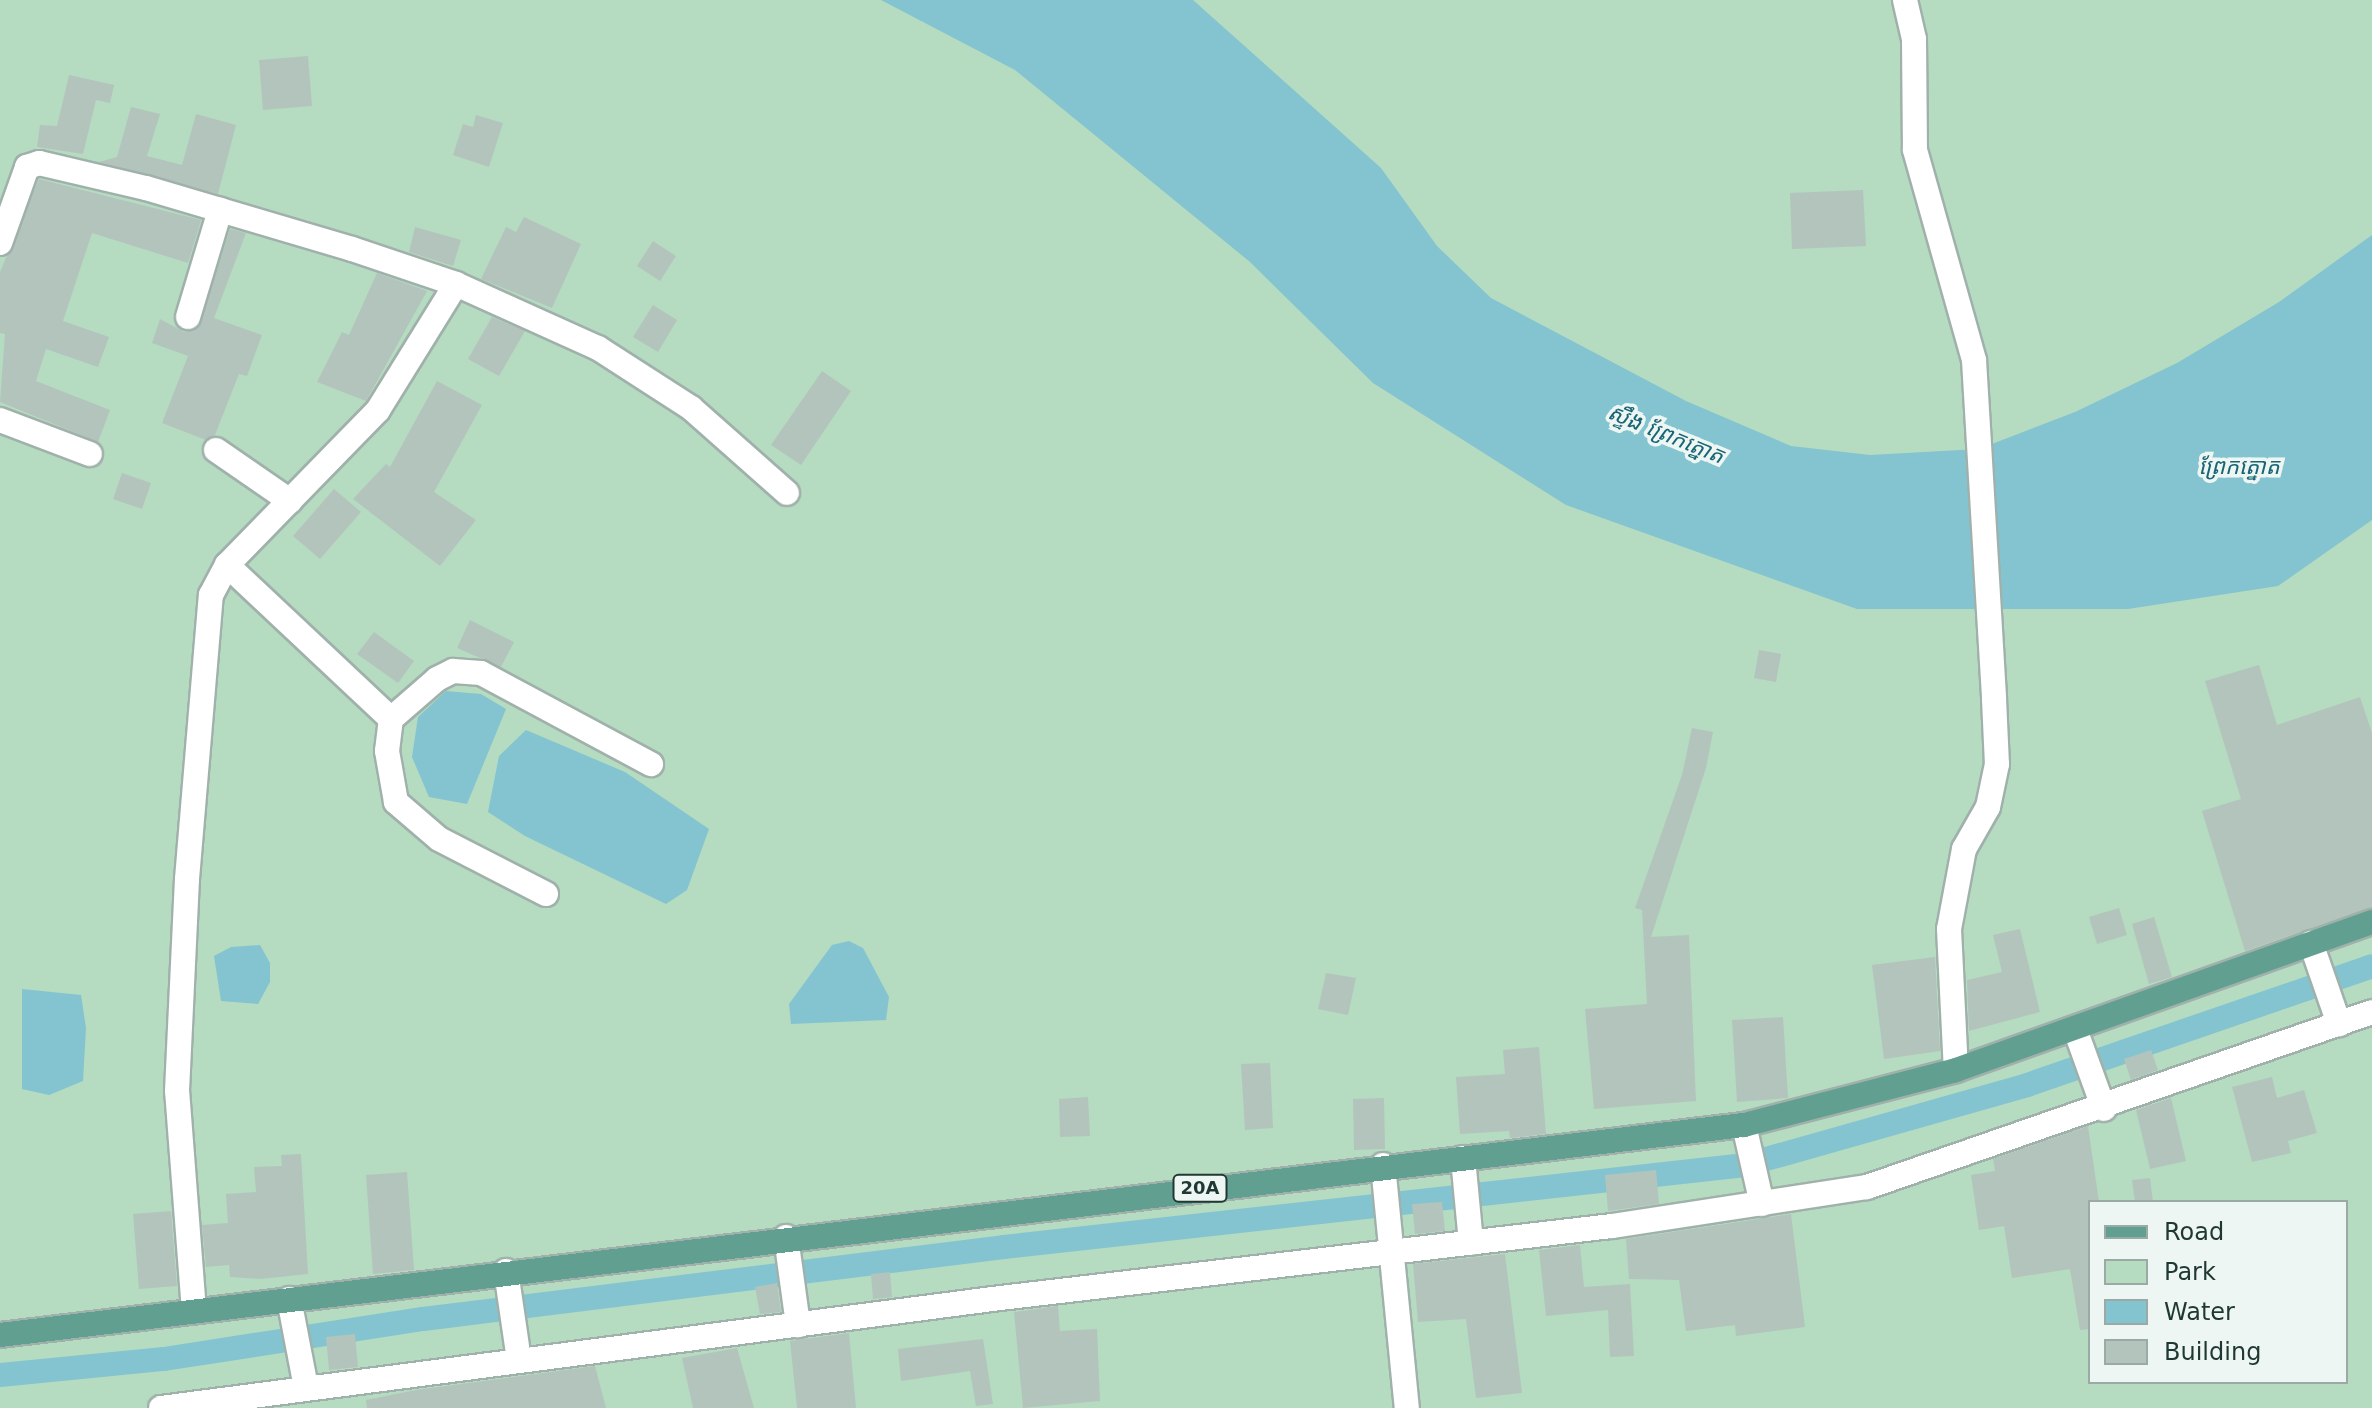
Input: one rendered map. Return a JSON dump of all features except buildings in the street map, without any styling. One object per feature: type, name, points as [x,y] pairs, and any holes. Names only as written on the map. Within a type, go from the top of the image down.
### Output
[{"type":"main road","name":"20A","points":[[0,1335],[1383,1165],[1744,1125],[2078,1039],[2311,943],[2372,922]]},
{"type":"street","points":[[1905,0],[1914,39],[1915,150],[1974,360],[1994,699],[1997,764],[1988,807],[1964,849],[1949,929],[1956,1070]]},
{"type":"street","points":[[0,243],[27,167],[39,163],[220,210],[456,284],[598,348],[691,408],[787,493]]},
{"type":"street","points":[[188,317],[220,210]]},
{"type":"street","points":[[194,1311],[178,1085],[206,616],[227,565],[378,410],[456,284]]},
{"type":"street","points":[[0,420],[90,454]]},
{"type":"street","points":[[216,450],[290,501]]},
{"type":"street","points":[[227,565],[391,719]]},
{"type":"street","points":[[546,894],[439,839],[396,802],[387,751],[391,719],[437,679],[453,671],[481,673],[651,764]]},
{"type":"street","points":[[2311,943],[2339,1024]]},
{"type":"street","points":[[161,1408],[306,1387],[518,1350],[798,1325],[1760,1195],[1867,1187],[2100,1099],[2372,1012]]},
{"type":"street","points":[[2078,1039],[2100,1099]]},
{"type":"street","points":[[1744,1125],[1760,1195]]},
{"type":"street","points":[[1463,1158],[1470,1233]]},
{"type":"street","points":[[1383,1165],[1407,1408]]},
{"type":"street","points":[[786,1237],[798,1325]]},
{"type":"street","points":[[506,1271],[518,1350]]},
{"type":"street","points":[[289,1299],[306,1387]]},
{"type":"green space","points":[[0,0],[2372,0],[2372,1408],[0,1408]]},
{"type":"water","name":"ព្រែកត្នោត","points":[[881,0],[1193,0],[1381,168],[1437,246],[1491,298],[1686,401],[1791,446],[1870,455],[1979,449],[2075,412],[2177,363],[2279,302],[2372,235],[2372,520],[2278,586],[2128,609],[1857,609],[1566,505],[1373,383],[1250,262],[1015,70]]},
{"type":"water","points":[[446,691],[481,694],[506,709],[467,804],[429,797],[412,757],[418,717]]},
{"type":"water","points":[[526,730],[625,772],[709,829],[687,890],[666,904],[525,836],[488,812],[499,756]]},
{"type":"water","points":[[849,941],[863,948],[889,997],[886,1020],[791,1024],[789,1004],[832,945]]},
{"type":"water","points":[[260,945],[270,963],[270,982],[258,1004],[221,1001],[214,956],[231,947]]},
{"type":"water","points":[[22,989],[81,995],[86,1028],[83,1081],[49,1095],[22,1089]]},
{"type":"waterway","points":[[0,1375],[164,1359],[423,1319],[1004,1247],[1745,1165],[2027,1085],[2372,966]]},
{"type":"water label","name":"ស្ទឹង ព្រែកត្នោត","points":[[1666,434]]}]
